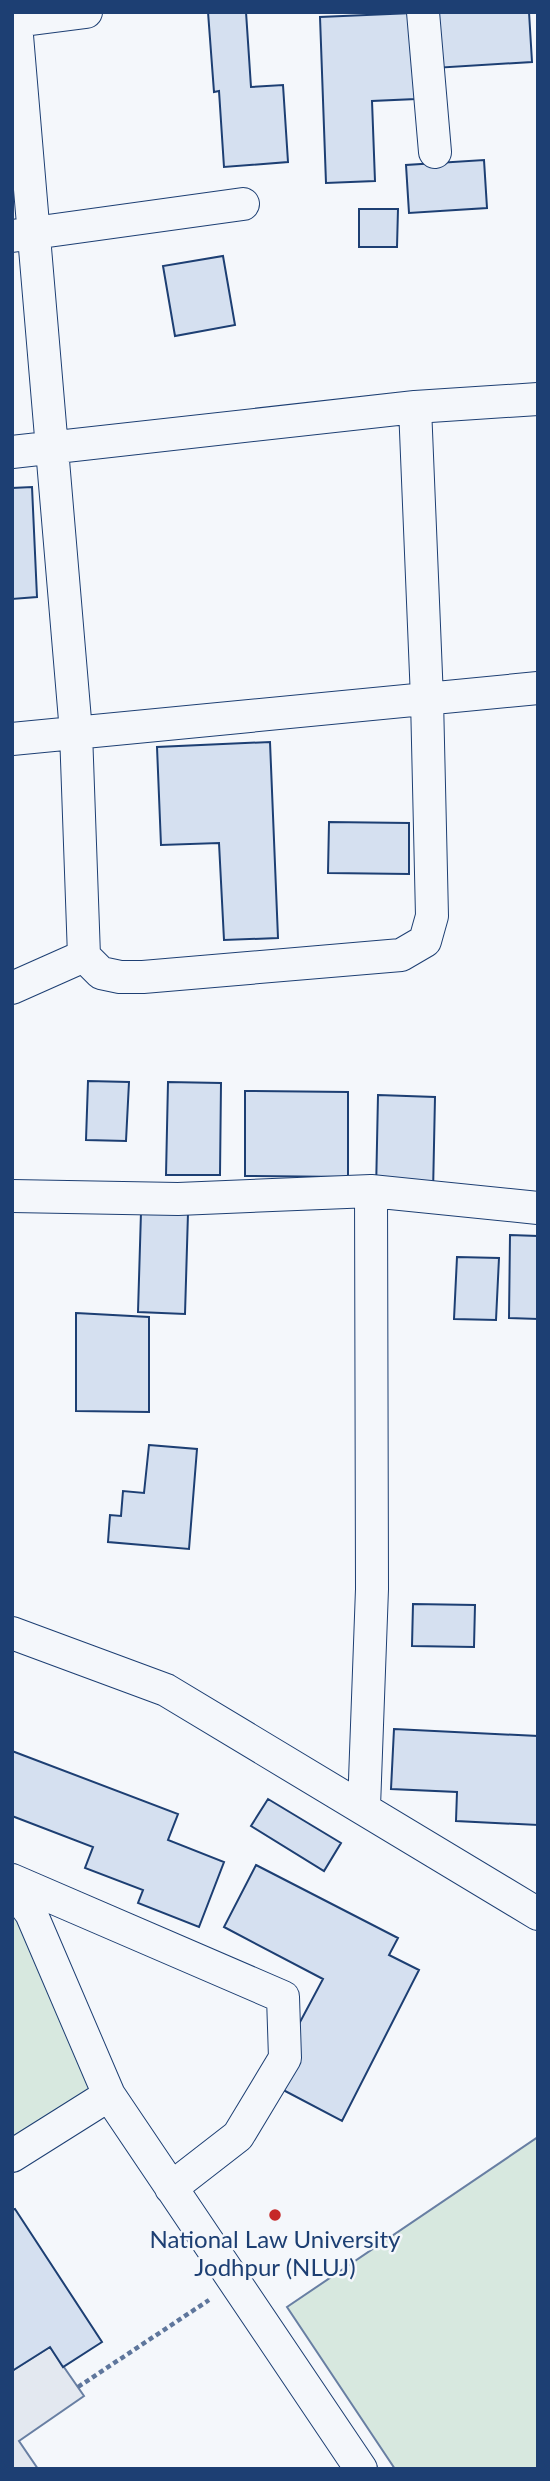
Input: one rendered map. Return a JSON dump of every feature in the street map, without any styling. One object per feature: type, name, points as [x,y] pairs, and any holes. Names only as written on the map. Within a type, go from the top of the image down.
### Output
[{"type":"street","points":[[86,12],[16,17],[24,235],[53,447],[76,732],[84,956],[101,973],[120,977],[143,977],[401,955],[425,941],[432,916],[427,699],[415,407]]},
{"type":"street","points":[[423,12],[435,152]]},
{"type":"street","points":[[24,235],[243,204]]},
{"type":"street","points":[[12,452],[415,407],[538,399]]},
{"type":"street","points":[[12,739],[538,688]]},
{"type":"street","points":[[15,984],[84,956]]},
{"type":"street","points":[[12,1196],[178,1199],[371,1191],[538,1208]]},
{"type":"street","points":[[364,1807],[372,1589],[371,1191]]},
{"type":"street","points":[[12,1633],[166,1690],[538,1914]]},
{"type":"street","points":[[12,1880],[283,1997],[285,2058],[238,2136],[171,2188]]},
{"type":"street","points":[[12,1888],[31,1913],[109,2095],[361,2469]]},
{"type":"street","points":[[12,2156],[109,2095]]},
{"type":"path","points":[[78,2387],[236,2283]]},
{"type":"shaded area","points":[[12,1888],[109,2095],[12,2156]]},
{"type":"shaded area","points":[[538,2137],[538,2469],[395,2469],[287,2307]]},
{"type":"shaded area","points":[[50,2347],[84,2396],[19,2441],[38,2469],[12,2469],[12,2371]]},
{"type":"building","points":[[208,12],[246,12],[251,87],[283,85],[288,162],[224,167],[219,91],[214,92]]},
{"type":"building","points":[[431,12],[529,12],[532,62],[434,68]]},
{"type":"building","points":[[413,13],[416,99],[372,101],[375,181],[326,183],[320,17]]},
{"type":"building","points":[[484,160],[487,208],[409,213],[406,165]]},
{"type":"building","points":[[359,209],[398,209],[397,247],[359,247]]},
{"type":"building","points":[[223,256],[235,325],[175,336],[163,266]]},
{"type":"building","points":[[32,487],[37,597],[12,599],[12,488]]},
{"type":"building","points":[[270,742],[278,938],[224,940],[219,843],[161,845],[157,747]]},
{"type":"building","points":[[329,822],[409,823],[409,874],[328,873]]},
{"type":"building","points":[[88,1081],[129,1082],[126,1141],[86,1140]]},
{"type":"building","points":[[168,1082],[221,1083],[220,1175],[166,1175]]},
{"type":"building","points":[[245,1091],[348,1092],[348,1177],[245,1176]]},
{"type":"building","points":[[378,1095],[435,1097],[433,1193],[376,1192]]},
{"type":"building","points":[[141,1212],[188,1213],[185,1314],[138,1312]]},
{"type":"building","points":[[510,1235],[538,1236],[538,1319],[509,1318]]},
{"type":"building","points":[[457,1257],[499,1258],[496,1320],[454,1319]]},
{"type":"building","points":[[76,1313],[149,1317],[149,1412],[76,1411]]},
{"type":"building","points":[[149,1445],[197,1449],[189,1549],[108,1542],[110,1515],[121,1516],[123,1491],[144,1493]]},
{"type":"building","points":[[413,1604],[475,1605],[474,1647],[412,1646]]},
{"type":"building","points":[[394,1729],[538,1736],[538,1825],[456,1821],[457,1792],[391,1789]]},
{"type":"building","points":[[12,1751],[178,1814],[168,1840],[224,1862],[199,1927],[138,1903],[143,1890],[85,1868],[93,1847],[12,1816]]},
{"type":"building","points":[[268,1799],[341,1843],[324,1871],[251,1826]]},
{"type":"building","points":[[256,1865],[398,1938],[389,1955],[419,1970],[342,2121],[268,2082],[323,1979],[224,1927]]},
{"type":"building","points":[[15,2209],[102,2342],[63,2367],[50,2347],[12,2371],[12,2210]]},
{"type":"place","name":"National Law University Jodhpur (NLUJ)","points":[[275,2215]]}]
